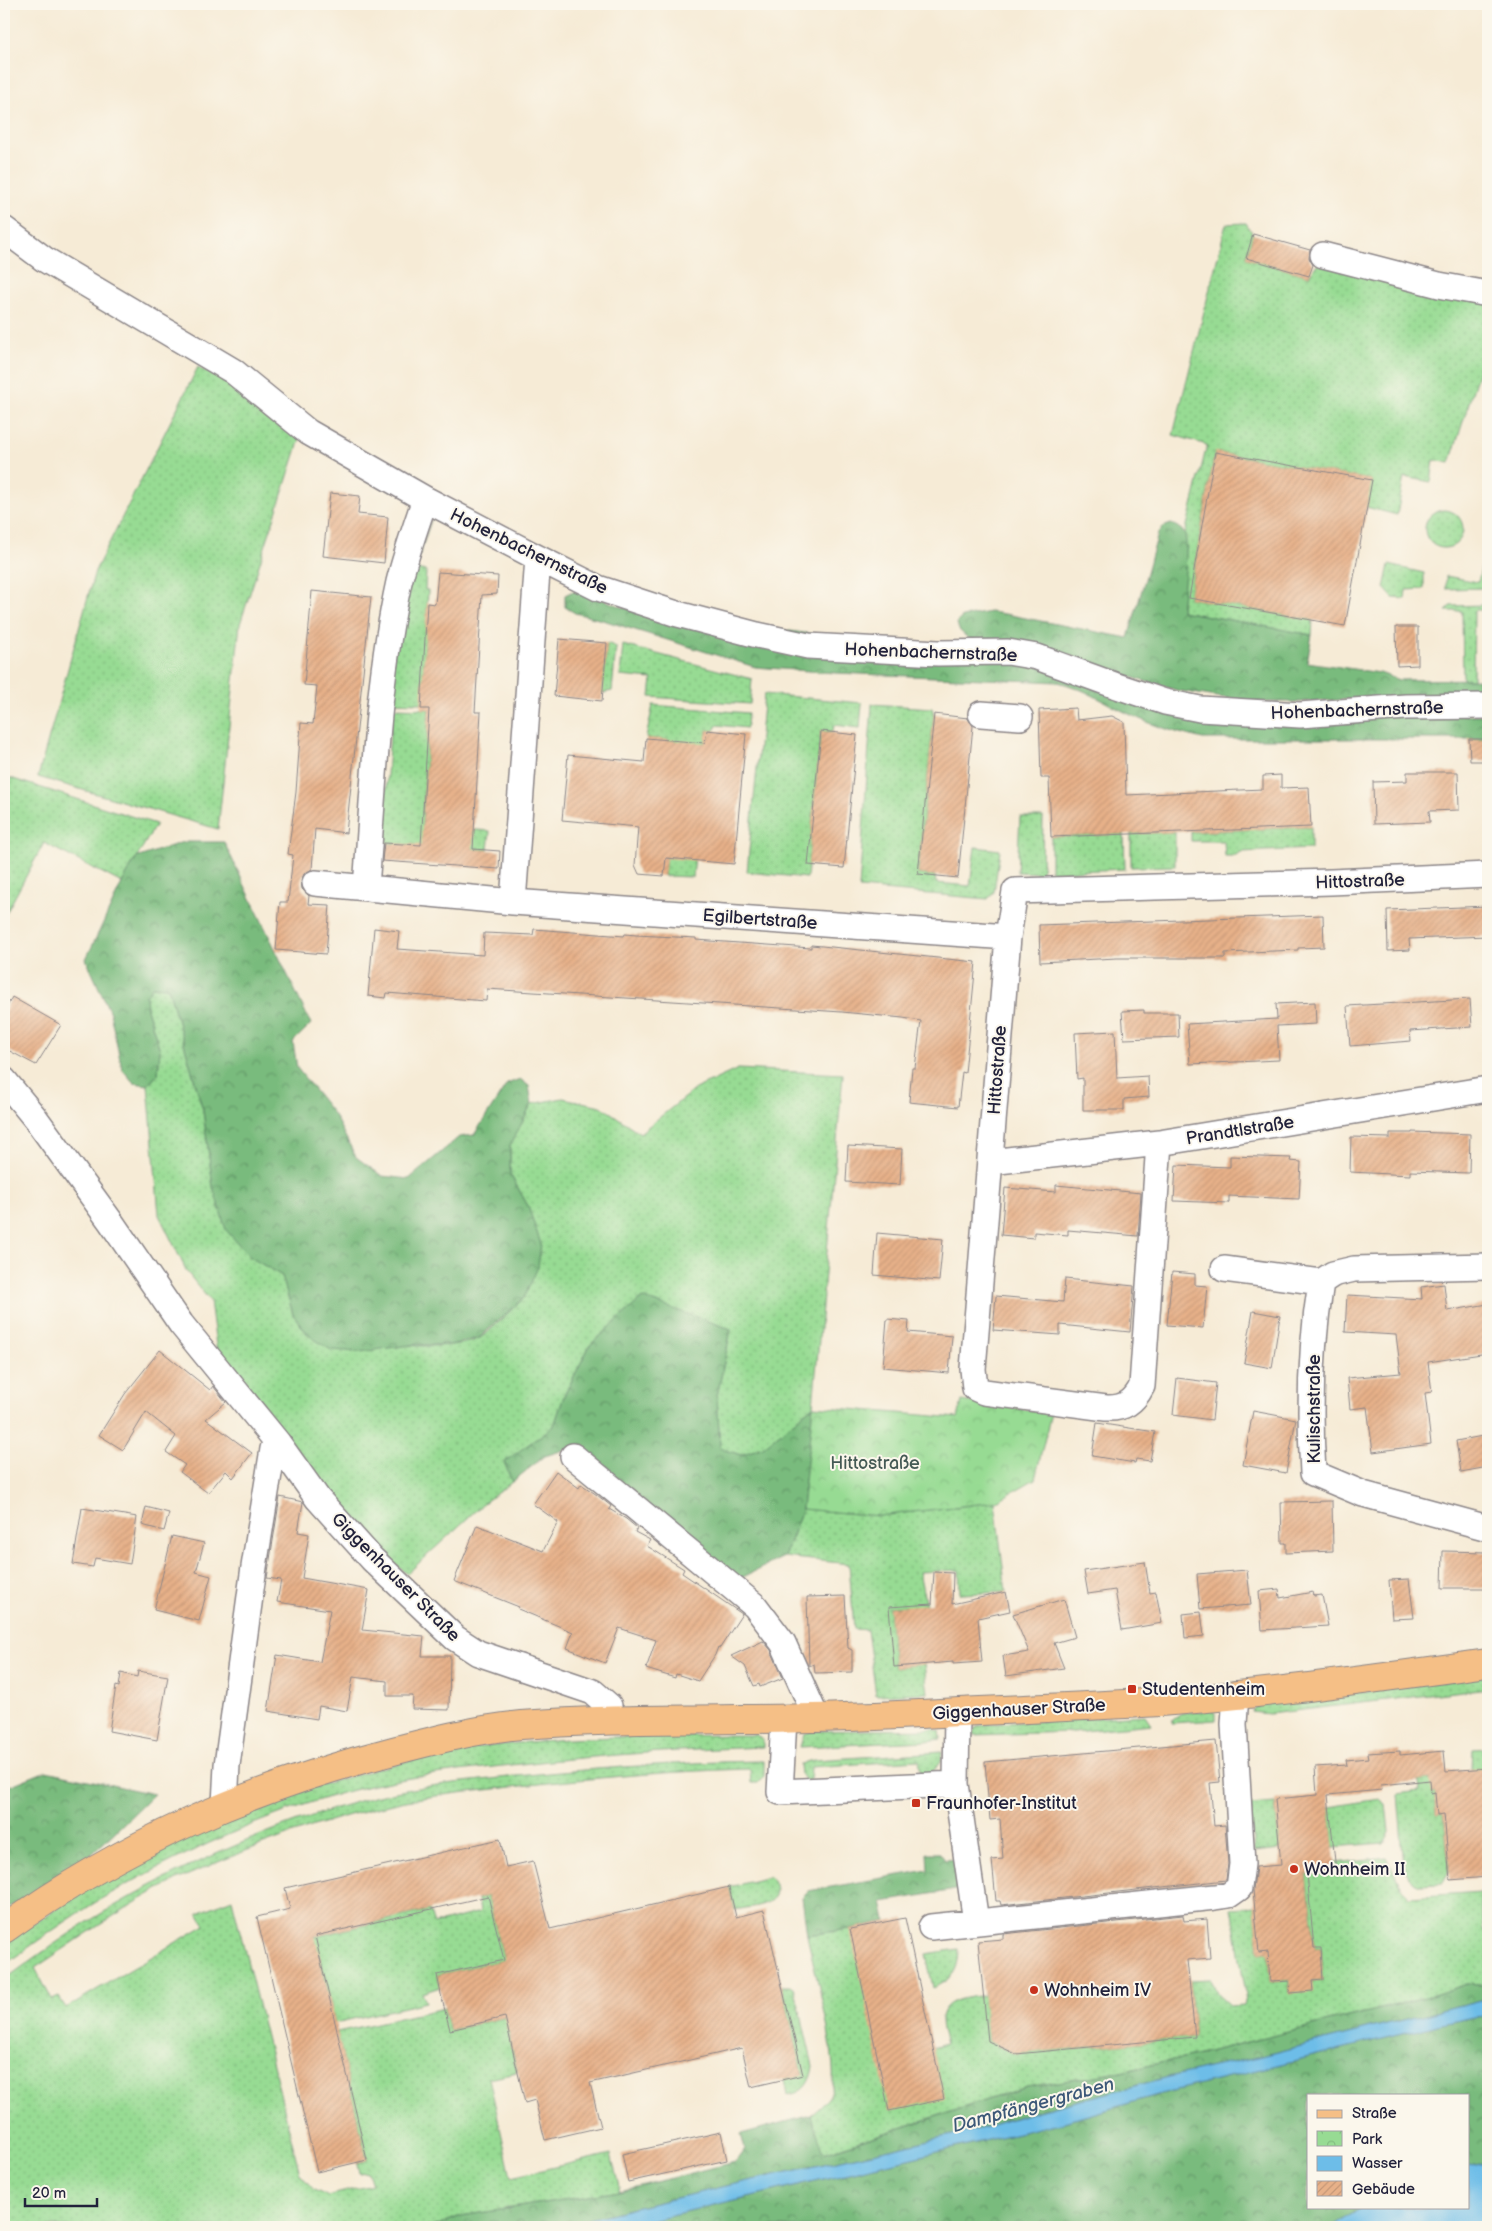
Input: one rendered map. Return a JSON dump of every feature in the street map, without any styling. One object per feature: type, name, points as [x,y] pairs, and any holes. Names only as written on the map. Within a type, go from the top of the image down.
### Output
[{"type":"main road","name":"Giggenhauser Straße","points":[[4,1929],[97,1869],[162,1834],[225,1805],[279,1784],[345,1763],[436,1740],[519,1725],[610,1721],[817,1719],[1164,1701],[1364,1680],[1488,1663]]},
{"type":"street","name":"Hohenbachernstraße","points":[[4,229],[44,259],[233,371],[308,432],[425,499],[598,588],[674,613],[757,635],[808,646],[938,654],[982,652],[1037,657],[1165,702],[1200,709],[1300,715],[1406,707],[1488,706]]},
{"type":"street","points":[[1324,255],[1439,284],[1488,294]]},
{"type":"street","points":[[366,887],[381,707],[395,605],[403,566],[425,499]]},
{"type":"street","points":[[513,902],[538,558]]},
{"type":"street","points":[[981,714],[1020,717]]},
{"type":"street","name":"Hittostraße","points":[[1159,1143],[1142,1386],[1136,1398],[1117,1408],[984,1392],[975,1388],[973,1369],[1008,937],[1015,891],[1340,882],[1488,875]]},
{"type":"street","name":"Egilbertstraße","points":[[315,883],[513,902],[1008,937]]},
{"type":"street","name":"Giggenhauser Straße","points":[[4,1080],[36,1119],[111,1222],[181,1324],[278,1443],[318,1499],[354,1539],[455,1638],[478,1653],[593,1692],[607,1704],[610,1721]]},
{"type":"street","name":"Prandtlstraße","points":[[990,1162],[1159,1143],[1488,1089]]},
{"type":"street","points":[[1224,1269],[1321,1282],[1334,1274],[1354,1269],[1488,1266]]},
{"type":"street","name":"Kulischstraße","points":[[1321,1282],[1315,1325],[1311,1438],[1313,1473],[1363,1494],[1488,1528]]},
{"type":"street","points":[[225,1805],[227,1764],[254,1567],[273,1449],[278,1443]]},
{"type":"street","points":[[573,1456],[755,1606],[783,1643],[817,1719]]},
{"type":"street","points":[[931,1927],[1215,1897],[1229,1895],[1239,1888],[1242,1864],[1234,1724],[1236,1694]]},
{"type":"street","points":[[957,1712],[956,1784],[976,1922]]},
{"type":"street","points":[[784,1719],[780,1792],[956,1784]]},
{"type":"green space","points":[[1246,223],[1253,234],[1246,258],[1309,276],[1317,264],[1488,303],[1488,342],[1450,463],[1434,460],[1431,482],[1404,477],[1397,515],[1366,507],[1371,480],[1215,452],[1189,598],[1313,620],[1312,635],[1181,611],[1186,548],[1185,534],[1207,445],[1173,435],[1226,224]]},
{"type":"green space","points":[[198,367],[225,382],[300,439],[240,624],[218,829],[38,777],[95,571]]},
{"type":"green space","points":[[1444,510],[1457,516],[1463,529],[1457,542],[1444,548],[1431,542],[1425,529],[1431,516]]},
{"type":"green space","points":[[431,520],[415,569],[426,571],[425,590],[428,590],[422,703],[387,702],[401,609]]},
{"type":"green space","points":[[1171,524],[1177,526],[1184,533],[1186,539],[1181,611],[1312,635],[1307,662],[1380,673],[1399,680],[1488,679],[1488,697],[1393,697],[1302,702],[1258,702],[1217,697],[1180,691],[1144,681],[1097,667],[1062,652],[1018,643],[969,639],[959,630],[957,623],[962,617],[990,612],[1128,638],[1158,534],[1163,527]]},
{"type":"green space","points":[[1488,539],[1488,588],[1446,589],[1446,576],[1478,582]]},
{"type":"green space","points":[[1389,565],[1424,573],[1424,589],[1406,590],[1405,599],[1393,598],[1384,588]]},
{"type":"green space","points":[[580,591],[628,609],[1033,664],[1145,707],[1488,715],[1488,739],[1203,739],[1147,722],[1086,692],[1058,682],[835,673],[755,667],[575,613],[565,607],[565,595]]},
{"type":"green space","points":[[1484,605],[1488,610],[1474,610],[1473,679],[1463,679],[1462,611],[1446,611],[1450,606]]},
{"type":"green space","points":[[607,643],[616,647],[612,691],[602,693]]},
{"type":"green space","points":[[623,645],[752,679],[750,704],[650,697],[652,679],[620,676]]},
{"type":"green space","points":[[764,694],[862,703],[860,728],[834,725],[833,732],[821,731],[807,878],[747,872]]},
{"type":"green space","points":[[872,704],[932,708],[934,714],[918,874],[935,876],[936,883],[970,886],[975,847],[1000,850],[994,892],[988,899],[859,888]]},
{"type":"green space","points":[[653,705],[748,713],[747,728],[717,725],[714,731],[707,730],[693,877],[664,876],[677,741],[646,738]]},
{"type":"green space","points":[[392,708],[429,709],[422,826],[490,831],[488,850],[382,843]]},
{"type":"green space","points":[[4,776],[156,824],[122,883],[44,843],[4,917]]},
{"type":"green space","points":[[1020,817],[1043,817],[1042,873],[1017,872]]},
{"type":"green space","points":[[1311,827],[1311,849],[1241,852],[1234,856],[1225,856],[1224,841],[1191,841],[1191,832]]},
{"type":"green space","points":[[1175,832],[1175,866],[1131,867],[1131,834]]},
{"type":"green space","points":[[1124,834],[1125,869],[1051,872],[1051,837]]},
{"type":"green space","points":[[183,842],[224,842],[311,1024],[293,1042],[297,1068],[334,1115],[356,1157],[382,1176],[409,1179],[459,1137],[474,1135],[507,1084],[520,1079],[529,1086],[532,1104],[510,1145],[510,1174],[528,1206],[541,1244],[538,1267],[524,1298],[479,1338],[450,1345],[411,1345],[360,1352],[331,1350],[308,1335],[293,1314],[282,1276],[250,1257],[226,1230],[213,1187],[203,1110],[168,987],[153,986],[146,996],[147,1009],[160,1050],[158,1074],[148,1085],[134,1083],[122,1069],[110,1013],[86,959],[136,858]]},
{"type":"green space","points":[[153,986],[168,987],[203,1110],[213,1187],[250,1257],[282,1276],[293,1314],[308,1335],[394,1345],[441,1346],[461,1344],[483,1336],[524,1298],[528,1206],[510,1174],[510,1145],[532,1104],[563,1098],[601,1106],[640,1133],[695,1089],[738,1069],[843,1074],[813,1406],[763,1447],[741,1455],[720,1448],[717,1396],[731,1329],[590,1345],[564,1396],[554,1426],[505,1462],[512,1482],[485,1502],[407,1574],[359,1534],[217,1353],[210,1301],[187,1272],[159,1215],[148,1085],[158,1074],[160,1050],[147,1009],[146,996]]},
{"type":"green space","points":[[642,1298],[731,1329],[717,1396],[720,1448],[741,1455],[763,1447],[813,1406],[802,1509],[784,1557],[739,1579],[567,1449],[545,1456],[512,1482],[504,1462],[554,1426],[564,1396],[590,1345]]},
{"type":"green space","name":"Hittostraße","points":[[962,1401],[1051,1413],[1035,1479],[995,1502],[879,1516],[802,1509],[813,1406],[958,1418]]},
{"type":"green space","points":[[995,1502],[1006,1592],[960,1594],[959,1570],[919,1572],[928,1615],[906,1616],[905,1606],[889,1607],[894,1667],[924,1664],[928,1693],[876,1695],[867,1630],[854,1629],[849,1564],[784,1557],[802,1509],[879,1516]]},
{"type":"green space","points":[[1488,1676],[1488,1688],[1269,1714],[1251,1712],[1261,1704]]},
{"type":"green space","points":[[1212,1710],[1216,1713],[1216,1720],[1172,1723],[1173,1719],[1181,1713]]},
{"type":"green space","points":[[1145,1715],[1151,1724],[1074,1732],[973,1735],[976,1728],[989,1724]]},
{"type":"green space","points":[[932,1729],[940,1731],[941,1739],[800,1747],[804,1734],[812,1731]]},
{"type":"green space","points":[[756,1735],[763,1739],[763,1747],[612,1755],[436,1774],[353,1790],[320,1800],[255,1823],[161,1866],[101,1899],[4,1965],[4,1944],[122,1869],[191,1833],[243,1811],[324,1784],[424,1757],[487,1746],[563,1739]]},
{"type":"green space","points":[[1488,1748],[1488,1779],[1472,1769],[1473,1749]]},
{"type":"green space","points":[[942,1752],[941,1761],[931,1774],[921,1774],[919,1760],[811,1767],[810,1780],[805,1781],[801,1775],[800,1765],[814,1760]]},
{"type":"green space","points":[[764,1761],[764,1776],[758,1783],[751,1783],[750,1769],[660,1773],[450,1794],[403,1802],[335,1819],[227,1858],[158,1889],[122,1910],[35,1968],[52,2000],[59,1997],[66,2008],[205,1925],[198,1913],[232,1899],[300,2174],[314,2190],[327,2196],[372,2185],[368,2172],[359,2173],[357,2163],[367,2160],[337,2032],[444,2008],[450,2030],[516,2015],[508,2029],[517,2072],[489,2078],[511,2177],[611,2154],[620,2191],[461,2216],[433,2227],[4,2227],[4,1980],[91,1920],[174,1874],[246,1841],[327,1811],[391,1793],[447,1784],[579,1770],[671,1764]]},
{"type":"green space","points":[[46,1771],[154,1794],[91,1855],[4,1911],[4,1788]]},
{"type":"green space","points":[[1435,1780],[1431,1794],[1435,1793],[1437,1815],[1444,1814],[1449,1872],[1443,1883],[1419,1884],[1411,1880],[1404,1868],[1398,1794],[1419,1791],[1418,1781]]},
{"type":"green space","points":[[1380,1799],[1386,1804],[1389,1832],[1384,1843],[1333,1847],[1329,1807]]},
{"type":"green space","points":[[1275,1803],[1280,1849],[1254,1852],[1250,1805]]},
{"type":"green space","points":[[927,1853],[940,1853],[945,1860],[957,1859],[961,1889],[882,1902],[886,1921],[850,1929],[807,1935],[802,1897],[808,1891],[928,1870]]},
{"type":"green space","points":[[1387,1857],[1401,1888],[1410,1897],[1480,1892],[1483,1930],[1488,1930],[1488,1986],[1467,1984],[1425,1998],[1204,2053],[1121,2072],[1027,2087],[823,2153],[811,2115],[830,2095],[833,2083],[833,2064],[826,2018],[807,1935],[850,1929],[932,2048],[946,2044],[941,2021],[945,2008],[956,2000],[984,1995],[988,2041],[1014,2054],[1195,2037],[1189,1980],[1211,1979],[1218,1995],[1230,2006],[1243,2005],[1246,1994],[1231,1908],[1255,1906],[1259,1953],[1268,1952],[1270,1982],[1289,1981],[1290,1993],[1312,1981],[1323,1980],[1321,1948],[1314,1948],[1307,1874],[1336,1871],[1335,1863]]},
{"type":"green space","points":[[769,1877],[773,1880],[776,1889],[775,1895],[771,1900],[758,1906],[735,1910],[729,1887]]},
{"type":"green space","points":[[488,1896],[504,1960],[437,1975],[440,1987],[422,1993],[426,2002],[335,2023],[320,1957],[297,1941],[429,1910],[434,1924],[480,1912],[478,1899]]},
{"type":"green space","points":[[959,1949],[956,1969],[950,1977],[933,1988],[926,1954]]},
{"type":"green space","points":[[1467,1984],[1488,1986],[1488,1998],[1270,2054],[1169,2077],[1038,2111],[979,2129],[555,2227],[433,2227],[461,2216],[620,2191],[735,2162],[745,2149],[741,2134],[811,2115],[824,2153],[1027,2087],[1121,2072],[1204,2053],[1425,1998]]},
{"type":"green space","points":[[782,1986],[791,1986],[795,1989],[813,2066],[806,2086],[794,2094],[788,2095],[785,2079],[803,2074]]},
{"type":"green space","points":[[1488,2016],[1488,2161],[1470,2166],[1470,2094],[1307,2094],[1307,2208],[1361,2208],[1332,2227],[621,2227],[1064,2122],[1168,2092],[1473,2017]]},
{"type":"water","points":[[1488,1998],[1488,2016],[1446,2023],[1168,2092],[1064,2122],[621,2227],[555,2227],[979,2129],[1038,2111],[1169,2077],[1270,2054]]},
{"type":"water","points":[[1488,2161],[1488,2227],[1332,2227],[1361,2208],[1470,2208],[1470,2166]]},
{"type":"building","points":[[1253,234],[1310,250],[1309,258],[1313,265],[1309,276],[1246,258]]},
{"type":"building","points":[[1215,452],[1372,480],[1345,626],[1189,598]]},
{"type":"building","points":[[330,493],[360,496],[358,514],[388,517],[384,563],[323,556]]},
{"type":"building","points":[[438,572],[498,576],[497,594],[482,595],[475,712],[481,712],[473,849],[500,851],[499,869],[382,861],[384,843],[421,845],[429,709],[421,709],[427,603],[435,604]]},
{"type":"building","points":[[312,591],[371,597],[346,833],[315,829],[312,869],[304,874],[301,881],[302,889],[309,896],[308,904],[330,905],[326,954],[276,950],[280,902],[288,902],[293,855],[288,854],[296,792],[301,723],[313,724],[317,686],[304,685]]},
{"type":"building","points":[[1396,627],[1418,627],[1418,665],[1397,666]]},
{"type":"building","points":[[559,639],[607,643],[602,701],[554,696]]},
{"type":"building","points":[[1076,708],[1077,720],[1112,716],[1124,722],[1126,795],[1263,789],[1263,776],[1281,775],[1281,788],[1309,787],[1311,827],[1051,837],[1049,778],[1041,778],[1039,710]]},
{"type":"building","points":[[934,714],[968,718],[973,726],[958,878],[918,874]]},
{"type":"building","points":[[707,730],[746,734],[734,864],[666,858],[664,876],[639,874],[635,865],[638,827],[562,820],[568,755],[644,762],[646,738],[705,743]]},
{"type":"building","points":[[821,731],[857,735],[844,868],[808,865]]},
{"type":"building","points":[[1469,739],[1488,739],[1488,761],[1470,761]]},
{"type":"building","points":[[1407,772],[1458,772],[1459,810],[1429,811],[1430,822],[1374,824],[1373,782],[1407,781]]},
{"type":"building","points":[[1488,906],[1488,936],[1409,939],[1410,950],[1388,951],[1387,910]]},
{"type":"building","points":[[1323,915],[1324,947],[1225,953],[1225,958],[1117,958],[1040,962],[1039,925]]},
{"type":"building","points":[[374,928],[399,931],[397,949],[483,955],[484,933],[533,935],[534,929],[624,936],[625,934],[696,938],[696,940],[811,948],[811,945],[976,962],[965,1073],[962,1072],[958,1107],[909,1102],[912,1068],[915,1068],[921,1021],[842,1012],[487,989],[486,1001],[387,993],[386,998],[368,996]]},
{"type":"building","points":[[12,997],[61,1025],[36,1065],[4,1048],[4,1012]]},
{"type":"building","points":[[1470,999],[1472,1027],[1410,1031],[1411,1041],[1350,1046],[1347,1006]]},
{"type":"building","points":[[1315,1002],[1316,1024],[1277,1026],[1279,1060],[1190,1064],[1187,1024],[1277,1019],[1276,1004]]},
{"type":"building","points":[[1144,1010],[1144,1013],[1178,1013],[1179,1037],[1124,1039],[1122,1011]]},
{"type":"building","points":[[1115,1031],[1117,1078],[1148,1076],[1149,1097],[1124,1099],[1124,1110],[1083,1110],[1083,1078],[1077,1079],[1075,1033]]},
{"type":"building","points":[[1390,1133],[1470,1134],[1469,1173],[1410,1171],[1410,1175],[1350,1172],[1351,1137],[1390,1138]]},
{"type":"building","points":[[848,1146],[902,1149],[900,1185],[846,1182]]},
{"type":"building","points":[[1230,1156],[1291,1158],[1290,1161],[1301,1162],[1299,1199],[1229,1196],[1229,1203],[1174,1201],[1176,1165],[1230,1167]]},
{"type":"building","points":[[1056,1185],[1141,1193],[1138,1236],[1068,1230],[1068,1235],[1034,1232],[1034,1238],[1001,1235],[1005,1188],[1056,1192]]},
{"type":"building","points":[[877,1233],[943,1239],[939,1281],[874,1275]]},
{"type":"building","points":[[1172,1272],[1195,1274],[1195,1285],[1207,1286],[1203,1328],[1167,1325]]},
{"type":"building","points":[[1065,1279],[1134,1286],[1130,1332],[1060,1325],[1060,1335],[993,1330],[996,1296],[1063,1302]]},
{"type":"building","points":[[1444,1284],[1447,1311],[1488,1304],[1488,1331],[1485,1331],[1488,1353],[1428,1362],[1432,1392],[1425,1393],[1431,1444],[1373,1452],[1367,1407],[1350,1409],[1347,1378],[1401,1373],[1396,1335],[1345,1332],[1347,1295],[1422,1299],[1421,1287]]},
{"type":"building","points":[[1253,1311],[1280,1316],[1272,1368],[1244,1363]]},
{"type":"building","points":[[887,1319],[909,1321],[908,1332],[952,1336],[949,1373],[883,1367]]},
{"type":"building","points":[[160,1350],[210,1390],[213,1386],[226,1402],[206,1419],[252,1453],[233,1478],[226,1471],[208,1493],[180,1472],[185,1465],[166,1452],[176,1436],[146,1412],[123,1450],[99,1435],[125,1394]]},
{"type":"building","points":[[1177,1378],[1216,1383],[1212,1420],[1173,1415]]},
{"type":"building","points":[[1253,1411],[1296,1419],[1286,1473],[1243,1465]]},
{"type":"building","points":[[1097,1423],[1155,1432],[1150,1461],[1136,1459],[1135,1463],[1092,1456]]},
{"type":"building","points":[[1488,1435],[1488,1467],[1461,1472],[1456,1441]]},
{"type":"building","points":[[556,1471],[579,1488],[581,1484],[597,1495],[611,1506],[609,1509],[637,1528],[635,1532],[650,1540],[647,1546],[684,1569],[682,1573],[742,1614],[720,1648],[718,1647],[698,1681],[676,1674],[675,1678],[646,1669],[656,1640],[619,1628],[605,1663],[567,1648],[573,1632],[518,1609],[519,1607],[454,1581],[477,1525],[543,1551],[558,1522],[533,1504]]},
{"type":"building","points":[[280,1497],[303,1502],[298,1532],[309,1534],[302,1578],[369,1590],[362,1630],[424,1636],[422,1656],[450,1656],[449,1710],[412,1709],[413,1696],[387,1696],[387,1681],[353,1677],[347,1711],[319,1706],[317,1719],[268,1711],[277,1655],[320,1662],[330,1610],[277,1602],[281,1580],[267,1578]]},
{"type":"building","points":[[1332,1501],[1333,1551],[1286,1553],[1286,1543],[1282,1543],[1281,1502]]},
{"type":"building","points":[[146,1507],[169,1513],[164,1531],[142,1525]]},
{"type":"building","points":[[82,1508],[137,1517],[130,1564],[95,1558],[93,1567],[73,1564]]},
{"type":"building","points":[[172,1536],[204,1543],[196,1572],[211,1576],[199,1621],[154,1610]]},
{"type":"building","points":[[1443,1551],[1487,1552],[1487,1588],[1442,1588]]},
{"type":"building","points":[[1145,1562],[1150,1593],[1156,1592],[1162,1623],[1122,1630],[1115,1590],[1088,1594],[1084,1571]]},
{"type":"building","points":[[1247,1570],[1251,1605],[1200,1609],[1197,1574]]},
{"type":"building","points":[[934,1572],[953,1573],[952,1604],[1006,1592],[1010,1611],[978,1618],[982,1662],[953,1664],[953,1662],[894,1667],[889,1607],[932,1604]]},
{"type":"building","points":[[1409,1579],[1414,1618],[1392,1619],[1389,1580]]},
{"type":"building","points":[[1279,1589],[1280,1598],[1313,1592],[1314,1596],[1322,1595],[1328,1626],[1262,1630],[1259,1591]]},
{"type":"building","points":[[845,1596],[848,1648],[852,1650],[852,1672],[815,1673],[814,1664],[809,1666],[807,1597]]},
{"type":"building","points":[[1064,1599],[1075,1637],[1054,1643],[1064,1668],[1006,1676],[1003,1656],[1029,1652],[1013,1614]]},
{"type":"building","points":[[1201,1612],[1204,1636],[1185,1638],[1183,1614]]},
{"type":"building","points":[[763,1641],[771,1650],[783,1678],[760,1687],[759,1684],[754,1686],[745,1666],[731,1656]]},
{"type":"building","points":[[138,1671],[168,1676],[157,1740],[109,1731],[116,1686],[119,1687],[121,1673],[137,1677]]},
{"type":"building","points":[[1216,1741],[1220,1782],[1210,1783],[1214,1826],[1225,1825],[1228,1864],[1226,1880],[1001,1905],[1000,1901],[996,1901],[992,1860],[1003,1859],[1000,1819],[990,1820],[985,1762]]},
{"type":"building","name":"Wohnheim II","points":[[1400,1751],[1400,1755],[1444,1751],[1446,1771],[1488,1768],[1488,1877],[1450,1880],[1444,1814],[1437,1815],[1435,1793],[1431,1794],[1430,1780],[1381,1785],[1382,1790],[1328,1795],[1336,1871],[1307,1874],[1314,1948],[1321,1948],[1323,1980],[1312,1981],[1313,1991],[1290,1993],[1289,1981],[1270,1982],[1268,1952],[1259,1953],[1253,1890],[1256,1867],[1281,1865],[1275,1799],[1317,1795],[1315,1767],[1347,1765],[1346,1760],[1368,1758],[1367,1753]]},
{"type":"building","points":[[500,1839],[506,1867],[533,1861],[550,1929],[729,1887],[736,1917],[764,1910],[803,2075],[751,2087],[742,2048],[590,2083],[601,2127],[545,2140],[535,2100],[525,2103],[505,2017],[450,2030],[442,1999],[437,1975],[504,1960],[488,1896],[315,1936],[367,2160],[317,2172],[257,1917],[290,1909],[285,1888]]},
{"type":"building","points":[[1183,1915],[1184,1921],[1207,1919],[1210,1958],[1187,1960],[1195,2037],[1016,2054],[988,2041],[978,1941],[1003,1939],[1003,1934]]},
{"type":"building","points":[[905,1918],[944,2099],[889,2111],[850,1929]]},
{"type":"building","points":[[721,2132],[727,2160],[628,2182],[622,2154]]},
{"type":"place","name":"Studentenheim","points":[[1132,1689]]},
{"type":"place","name":"Fraunhofer-Institut","points":[[916,1803]]},
{"type":"place","name":"Wohnheim II","points":[[1294,1869]]},
{"type":"place","name":"Wohnheim IV","points":[[1034,1990]]},
{"type":"water label","name":"Dampfängergraben","points":[[1033,2104]]}]
